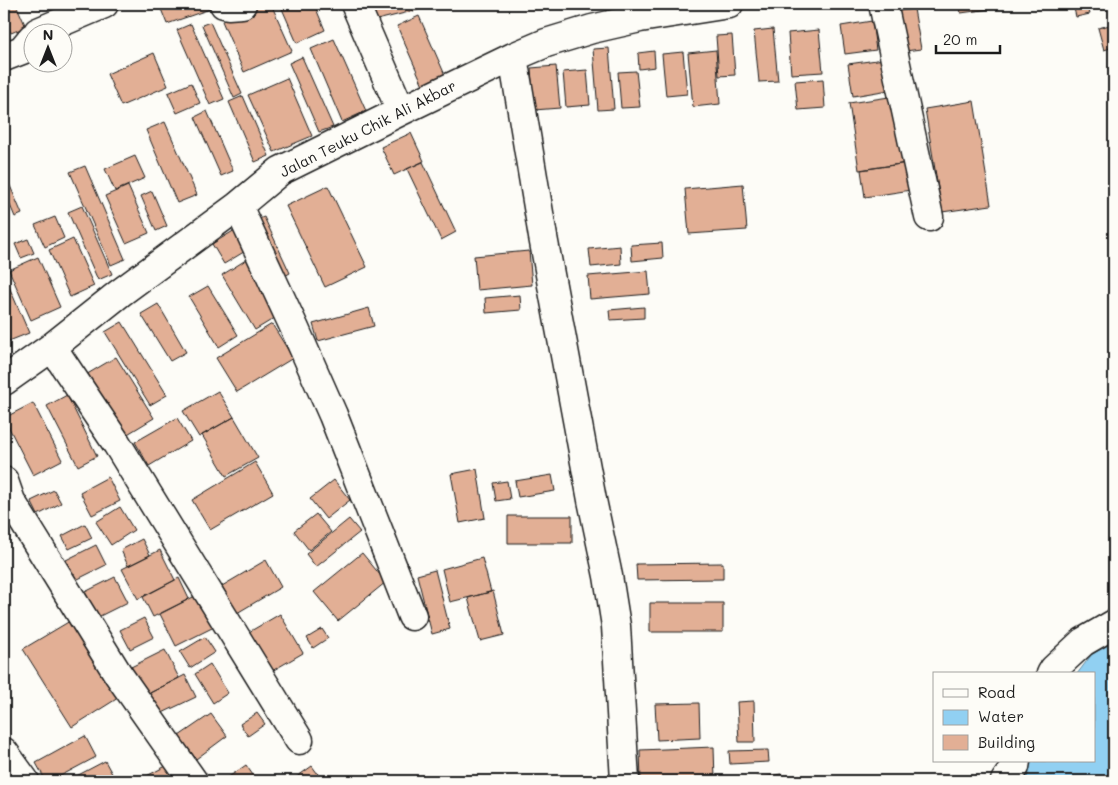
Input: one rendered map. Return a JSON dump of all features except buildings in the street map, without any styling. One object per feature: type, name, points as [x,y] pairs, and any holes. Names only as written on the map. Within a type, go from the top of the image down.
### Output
[{"type":"street","points":[[62,22],[104,4]]},
{"type":"street","points":[[224,4],[242,4]]},
{"type":"street","points":[[355,4],[401,111]]},
{"type":"street","name":"Jalan Teuku Chik Ali Akbar","points":[[4,381],[52,347],[120,293],[238,206],[280,171],[513,57],[546,43],[640,18],[729,4]]},
{"type":"street","points":[[883,4],[929,217]]},
{"type":"street","points":[[4,57],[22,50]]},
{"type":"street","points":[[513,57],[544,247],[616,626],[625,781]]},
{"type":"street","points":[[238,206],[295,329],[332,415],[412,616]]},
{"type":"street","points":[[52,347],[117,444],[299,740]]},
{"type":"street","points":[[4,481],[11,501],[118,674],[193,781]]},
{"type":"street","points":[[1052,672],[1084,642],[1114,624]]},
{"type":"street","points":[[4,752],[25,781]]},
{"type":"street","points":[[1005,781],[1015,767],[1016,762]]},
{"type":"water","points":[[1114,642],[1114,781],[1023,781],[1032,762],[1096,762],[1096,672],[1078,672],[1092,654]]}]
